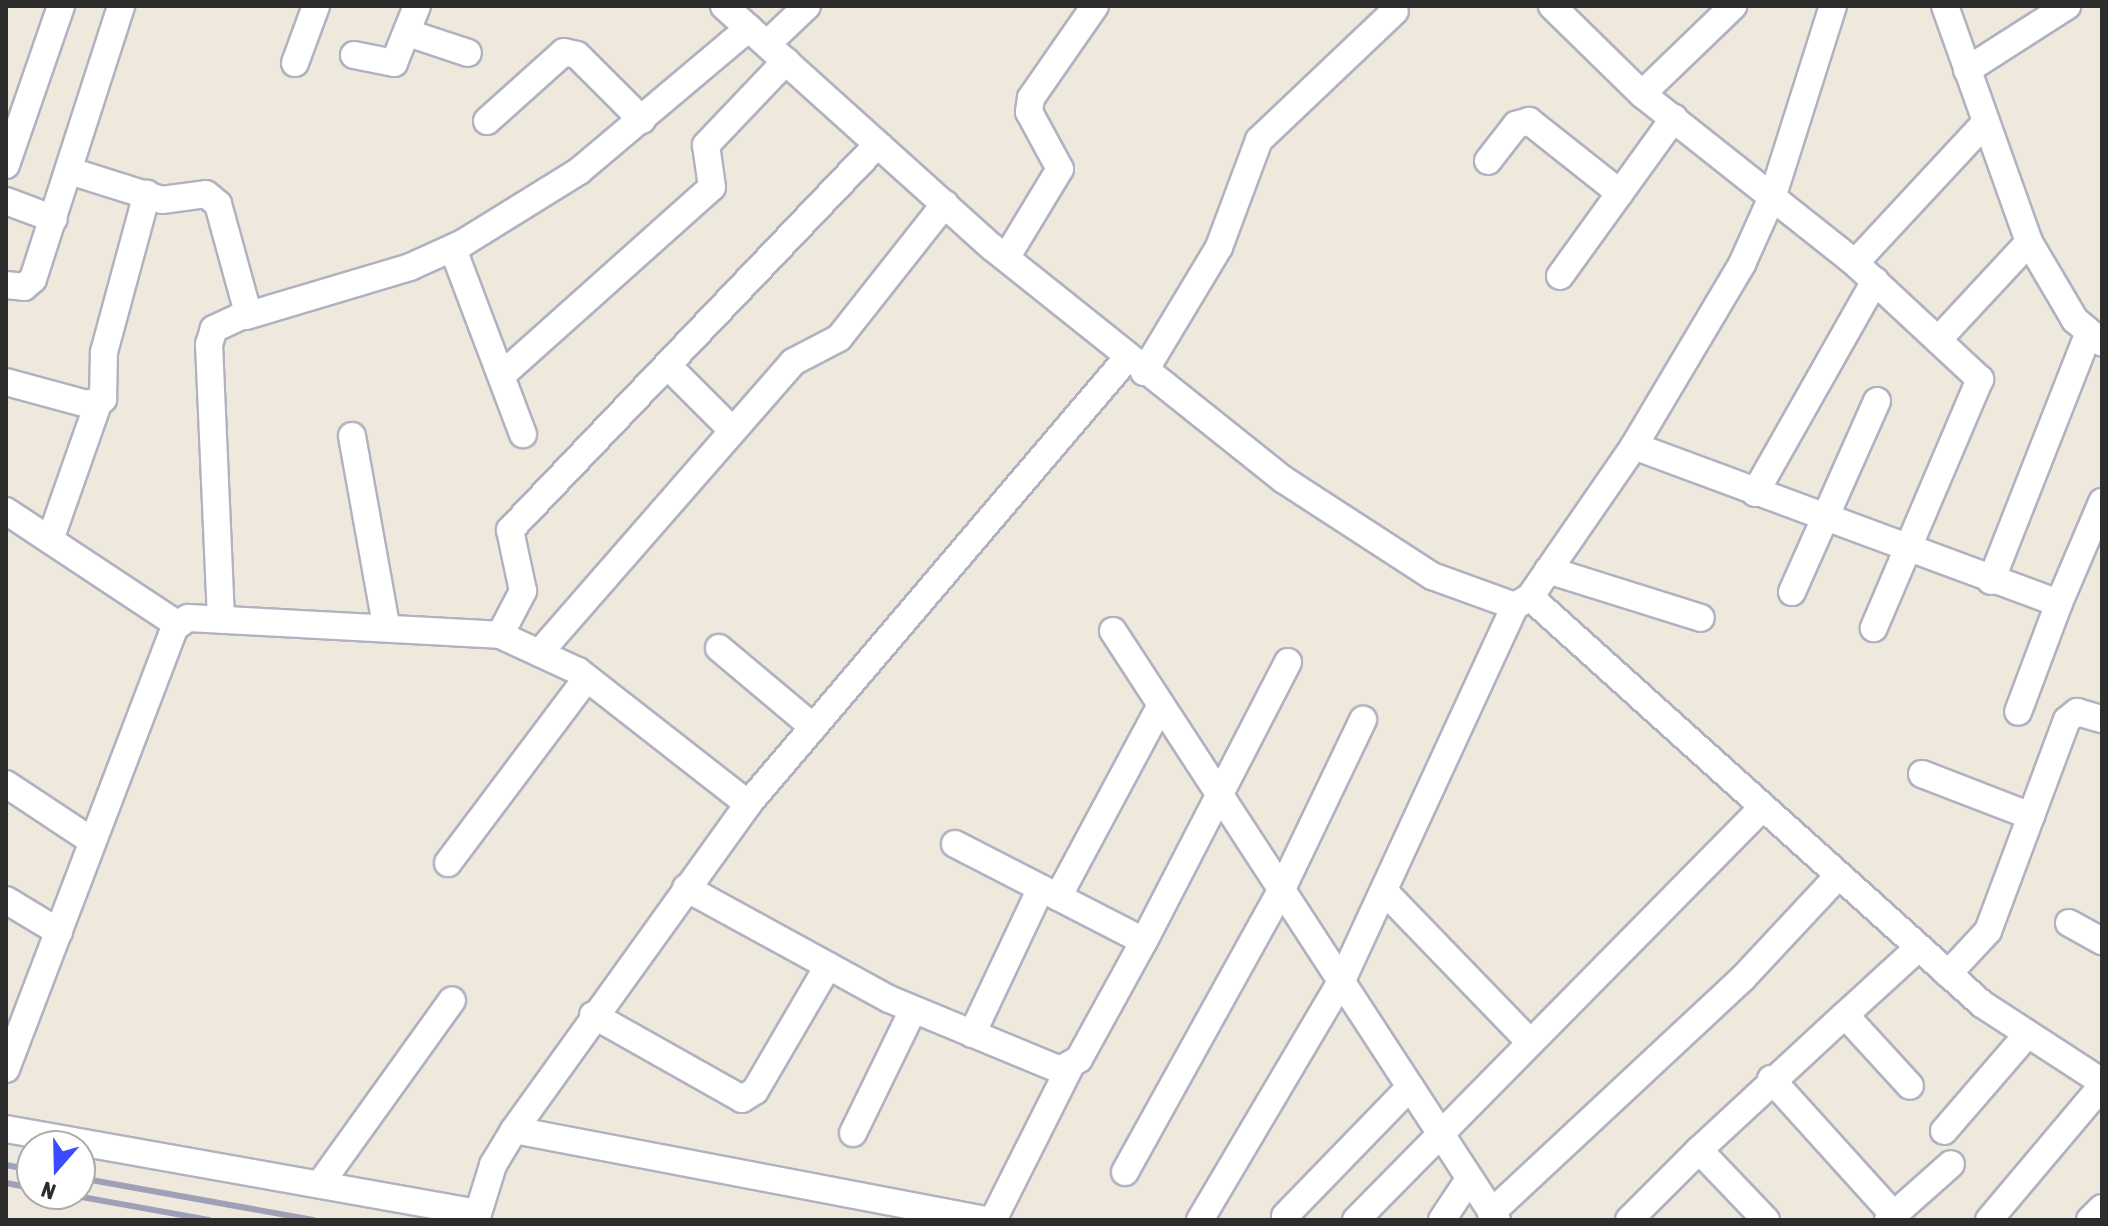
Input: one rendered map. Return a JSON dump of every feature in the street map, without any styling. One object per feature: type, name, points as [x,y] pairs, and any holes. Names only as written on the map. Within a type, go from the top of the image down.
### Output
[{"type":"street","points":[[6,165],[61,6]]},
{"type":"street","points":[[6,285],[30,284],[70,171],[121,6]]},
{"type":"street","points":[[295,63],[316,6]]},
{"type":"street","points":[[354,55],[390,65],[408,33],[417,6]]},
{"type":"street","points":[[724,6],[1006,258],[1136,364],[1349,526],[1458,588],[1522,601],[1948,974],[2027,1035],[2102,1084],[1989,1220]]},
{"type":"street","points":[[221,620],[209,344],[214,329],[453,249],[579,171],[642,120],[767,44],[807,6]]},
{"type":"street","points":[[1006,258],[1060,169],[1029,112],[1031,98],[1095,6]]},
{"type":"street","points":[[1552,6],[1642,94],[1773,195],[1974,369],[1979,390],[1874,628]]},
{"type":"street","points":[[1642,94],[1733,6]]},
{"type":"street","points":[[1200,1220],[1343,978],[1522,601],[1548,570],[1634,446],[1742,264],[1773,195],[1833,6]]},
{"type":"street","points":[[1945,6],[2029,242],[2095,339],[1991,581]]},
{"type":"street","points":[[1967,70],[2067,6]]},
{"type":"street","points":[[6,1129],[320,1184],[476,1216],[514,1130],[593,1015],[748,804],[1136,364],[1219,247],[1259,140],[1395,11]]},
{"type":"street","points":[[408,33],[468,53]]},
{"type":"street","points":[[503,374],[712,187],[706,145],[767,44]]},
{"type":"street","points":[[487,121],[564,52],[577,55],[642,120]]},
{"type":"street","points":[[1560,276],[1674,118]]},
{"type":"street","points":[[1488,161],[1516,125],[1529,121],[1620,193]]},
{"type":"street","points":[[1855,263],[1985,123]]},
{"type":"street","points":[[500,635],[523,591],[510,530],[670,368],[878,144]]},
{"type":"street","points":[[70,171],[147,194],[214,199],[246,316]]},
{"type":"street","points":[[50,540],[98,404],[106,341],[147,194]]},
{"type":"street","points":[[6,201],[54,219]]},
{"type":"street","points":[[541,651],[731,429],[793,362],[839,338],[945,204]]},
{"type":"street","points":[[1938,340],[2029,242]]},
{"type":"street","points":[[453,249],[503,374],[523,434]]},
{"type":"street","points":[[1755,493],[1875,281]]},
{"type":"street","points":[[670,368],[731,429]]},
{"type":"street","points":[[6,382],[98,404]]},
{"type":"street","points":[[1792,592],[1827,520],[1877,401]]},
{"type":"street","points":[[352,436],[386,625]]},
{"type":"street","points":[[1634,446],[1907,551],[2059,603]]},
{"type":"street","points":[[2018,712],[2059,603],[2102,502]]},
{"type":"street","points":[[6,511],[177,624],[221,620],[386,625],[500,635],[541,651],[587,678],[748,804]]},
{"type":"street","points":[[1548,570],[1701,618]]},
{"type":"street","points":[[6,1069],[177,624]]},
{"type":"street","points":[[1113,631],[1281,891],[1343,978],[1494,1217],[1743,978],[1838,876]]},
{"type":"street","points":[[719,648],[813,727]]},
{"type":"street","points":[[993,1220],[1069,1069],[1144,941],[1222,797],[1288,662]]},
{"type":"street","points":[[448,863],[587,678]]},
{"type":"street","points":[[972,1034],[1049,892],[1161,705]]},
{"type":"street","points":[[1948,974],[1988,931],[2067,720],[2077,712],[2102,719]]},
{"type":"street","points":[[1125,1172],[1281,891],[1363,720]]},
{"type":"street","points":[[1922,774],[2031,816]]},
{"type":"street","points":[[6,784],[92,841]]},
{"type":"street","points":[[1356,1220],[1528,1040],[1762,808]]},
{"type":"street","points":[[955,844],[1144,941]]},
{"type":"street","points":[[686,888],[913,1010],[1069,1069]]},
{"type":"street","points":[[1386,893],[1528,1040]]},
{"type":"street","points":[[6,900],[59,932]]},
{"type":"street","points":[[2069,923],[2102,941]]},
{"type":"street","points":[[1629,1220],[1771,1079],[1918,948]]},
{"type":"street","points":[[593,1015],[742,1099],[755,1091],[828,966]]},
{"type":"street","points":[[320,1184],[452,1000]]},
{"type":"street","points":[[853,1133],[913,1010]]},
{"type":"street","points":[[1845,1015],[1910,1086]]},
{"type":"street","points":[[1944,1131],[2027,1035]]},
{"type":"street","points":[[1771,1079],[1891,1218],[1951,1164]]},
{"type":"street","points":[[1285,1216],[1410,1087]]},
{"type":"street","points":[[514,1130],[985,1220]]},
{"type":"street","points":[[1699,1150],[1766,1220]]},
{"type":"street","points":[[1442,1220],[1469,1179]]},
{"type":"railway","points":[[6,1165],[16,1167]]},
{"type":"railway","points":[[96,1181],[313,1220]]},
{"type":"railway","points":[[6,1183],[16,1185]]},
{"type":"railway","points":[[96,1200],[209,1220]]}]
